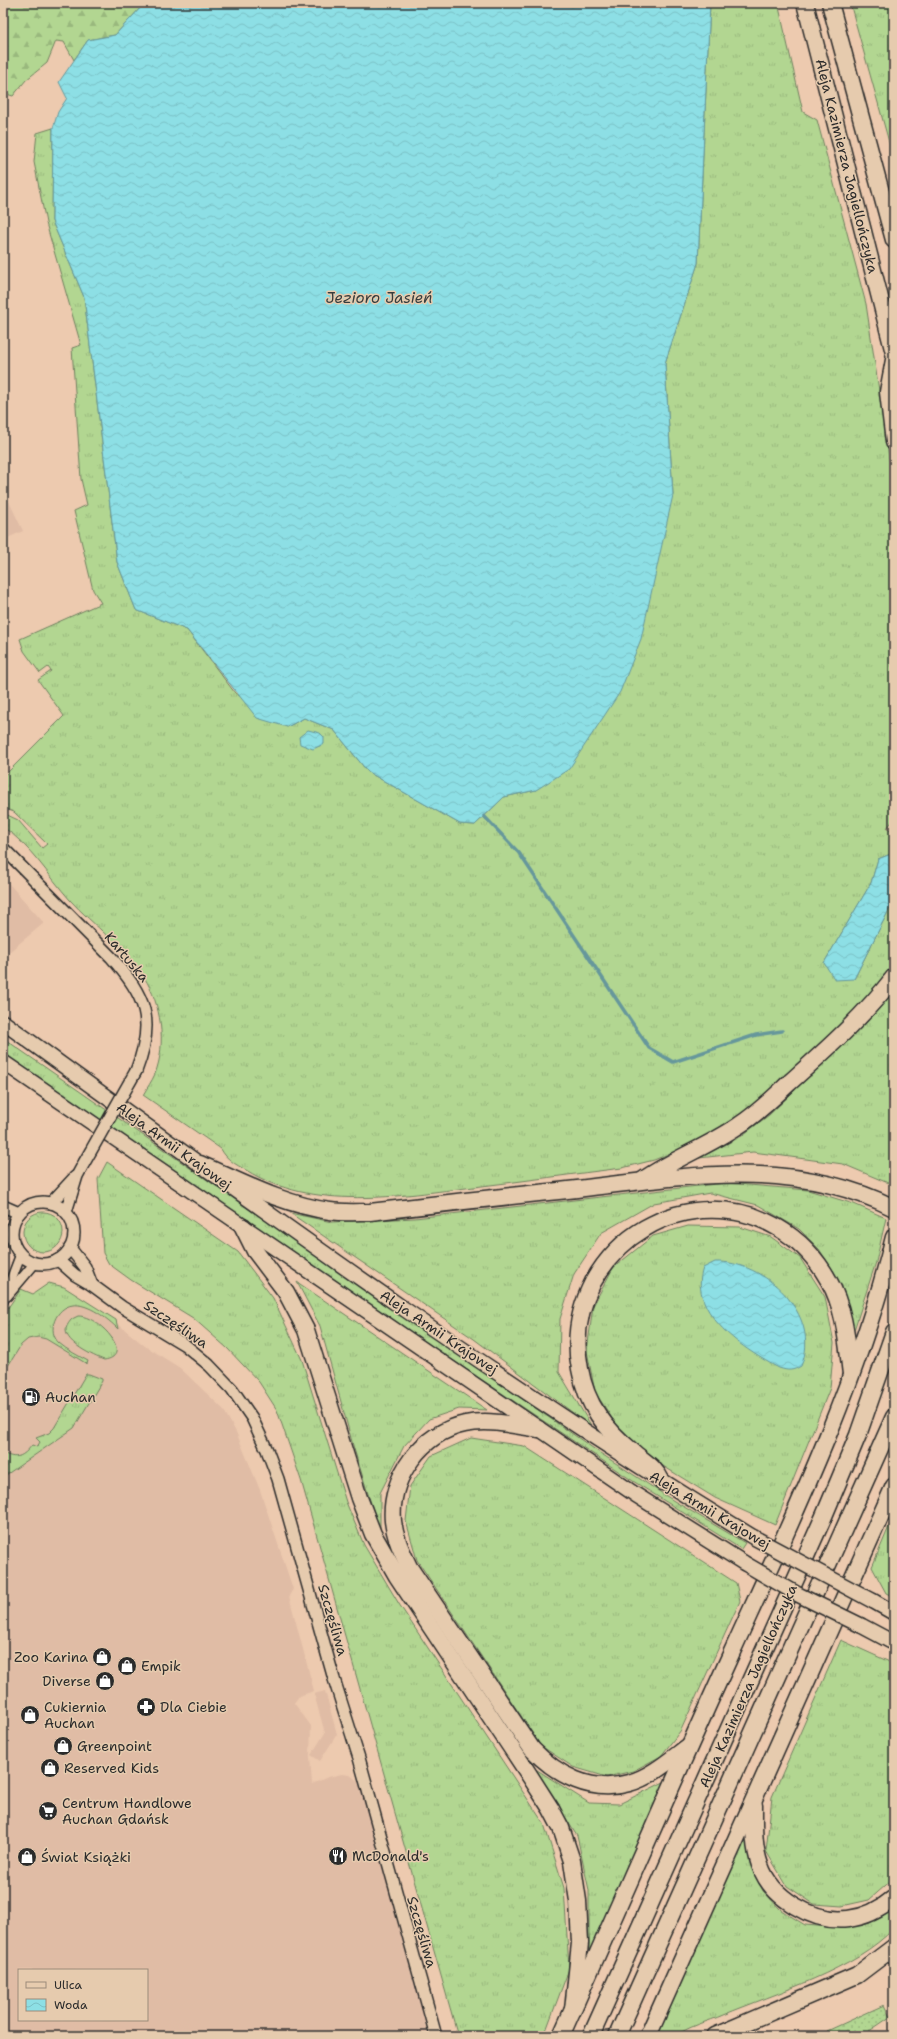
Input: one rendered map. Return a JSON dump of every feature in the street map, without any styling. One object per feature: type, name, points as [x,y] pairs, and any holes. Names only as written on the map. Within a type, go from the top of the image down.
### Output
[{"type":"highway","name":"Aleja Kazimierza Jagiellończyka","points":[[805,3],[894,353]]},
{"type":"highway","name":"Aleja Kazimierza Jagiellończyka","points":[[830,3],[894,240]]},
{"type":"highway","points":[[894,360],[888,392],[894,439]]},
{"type":"highway","points":[[642,1181],[663,1166],[715,1141],[739,1126],[760,1109],[849,1028],[882,993],[894,976]]},
{"type":"highway","points":[[200,1164],[287,1201],[308,1207],[345,1213],[370,1212],[642,1181],[732,1174],[774,1175],[818,1182],[870,1197],[894,1208]]},
{"type":"highway","points":[[662,1482],[657,1471],[631,1451],[607,1428],[591,1404],[582,1381],[576,1344],[579,1320],[586,1295],[598,1274],[611,1255],[628,1239],[645,1227],[664,1218],[680,1213],[696,1210],[726,1210],[768,1223],[791,1237],[816,1260],[830,1281],[836,1294],[843,1319],[852,1376]]},
{"type":"highway","points":[[243,1228],[255,1251],[286,1292],[306,1330],[359,1498],[373,1534],[397,1576],[526,1770],[551,1809],[561,1828],[572,1862],[578,1901],[580,1943],[573,2010]]},
{"type":"highway","points":[[561,2036],[690,1745],[802,1499],[852,1376],[872,1317],[894,1237]]},
{"type":"highway","name":"Aleja Kazimierza Jagiellończyka","points":[[591,2036],[858,1436],[894,1332]]},
{"type":"highway","name":"Aleja Kazimierza Jagiellończyka","points":[[617,2036],[894,1417]]},
{"type":"highway","points":[[538,1429],[497,1422],[466,1424],[442,1432],[431,1439],[416,1453],[404,1470],[393,1502],[393,1521],[398,1544],[409,1567],[532,1749],[546,1763],[561,1773],[578,1782],[594,1785],[629,1783],[650,1774],[690,1745]]},
{"type":"highway","points":[[648,2036],[894,1486]]},
{"type":"highway","points":[[754,1800],[754,1833],[760,1865],[766,1878],[786,1900],[816,1915],[847,1919],[866,1915],[887,1905],[894,1898]]},
{"type":"highway","points":[[715,2036],[857,1975],[892,1952]]},
{"type":"main road","name":"Aleja Armii Krajowej","points":[[3,1022],[369,1284],[662,1482],[753,1537],[894,1613]]},
{"type":"main road","name":"Aleja Armii Krajowej","points":[[3,1062],[538,1429],[684,1526],[799,1595],[894,1643]]},
{"type":"street","name":"Kartuska","points":[[3,848],[111,957],[126,974],[139,993],[143,1004],[147,1033],[144,1052],[136,1071],[77,1176],[66,1212]]},
{"type":"street","name":"Kartuska","points":[[51,1203],[77,1176]]},
{"type":"street","points":[[34,1203],[51,1203],[66,1212],[74,1229],[74,1239],[70,1248],[58,1260],[51,1263],[35,1263],[21,1254],[13,1243],[8,1226],[19,1213],[34,1203]]},
{"type":"street","points":[[3,1206],[19,1213]]},
{"type":"street","points":[[70,1248],[85,1267],[92,1285]]},
{"type":"street","points":[[4,1300],[21,1254]]},
{"type":"street","name":"Szczęśliwa","points":[[58,1260],[75,1275],[92,1285],[112,1300],[185,1345],[209,1365],[243,1404],[268,1450],[278,1479],[334,1679],[359,1758],[436,2036]]},
{"type":"street","points":[[4,1300],[35,1263]]},
{"type":"shaded area","points":[[3,489],[23,531],[3,540]]},
{"type":"shaded area","points":[[3,877],[44,923],[3,957]]},
{"type":"shaded area","points":[[62,1291],[114,1321],[145,1346],[180,1368],[223,1409],[236,1432],[260,1490],[293,1589],[289,1596],[314,1691],[299,1696],[294,1703],[311,1726],[310,1756],[312,1784],[328,1777],[342,1774],[350,1775],[359,1782],[415,1981],[428,2036],[3,2036],[3,1358]]},
{"type":"shaded area","points":[[325,1691],[337,1734],[320,1761],[311,1755],[325,1733],[314,1694]]},
{"type":"green space","points":[[3,3],[145,3],[115,35],[88,40],[74,60],[64,42],[56,41],[47,63],[26,80],[13,96],[3,93]]},
{"type":"green space","points":[[710,3],[778,3],[803,112],[817,120],[866,304],[894,491],[894,819],[887,828],[893,832],[894,829],[894,860],[891,854],[878,859],[871,883],[824,963],[854,979],[894,900],[894,965],[873,992],[842,1025],[776,1087],[735,1121],[698,1142],[654,1160],[622,1168],[387,1197],[357,1198],[328,1196],[300,1192],[272,1183],[235,1164],[221,1149],[143,1095],[155,1074],[161,1050],[158,1011],[150,988],[137,967],[119,947],[70,900],[22,842],[3,827],[3,813],[18,820],[42,848],[47,844],[14,812],[3,808],[3,777],[64,716],[38,680],[51,671],[48,667],[40,673],[24,651],[20,639],[101,603],[93,590],[74,511],[87,505],[81,479],[72,348],[81,345],[46,223],[34,162],[37,133],[53,128],[52,221],[84,297],[117,562],[136,610],[187,630],[235,693],[287,727],[304,718],[334,730],[368,772],[460,824],[475,825],[504,797],[536,790],[673,495],[665,363],[698,263]]},
{"type":"green space","points":[[850,3],[894,3],[894,160]]},
{"type":"green space","points":[[894,992],[894,1178],[888,1183],[843,1164],[753,1152],[699,1158],[740,1137],[769,1115],[874,1014]]},
{"type":"green space","points":[[3,1038],[600,1453],[674,1501],[745,1543],[741,1549],[633,1481],[188,1183],[3,1054]]},
{"type":"green space","points":[[107,1162],[238,1252],[273,1298],[302,1360],[346,1502],[364,1545],[399,1604],[544,1824],[564,1888],[569,1969],[544,2036],[458,2036],[301,1480],[277,1410],[259,1382],[227,1348],[193,1318],[131,1280],[109,1264],[103,1253],[98,1179]]},
{"type":"green space","points":[[725,1183],[808,1190],[854,1204],[886,1218],[876,1262],[854,1330],[847,1301],[834,1272],[819,1249],[799,1229],[758,1205],[710,1193],[654,1203],[601,1233],[574,1274],[560,1319],[559,1372],[592,1427],[474,1339],[290,1213],[332,1222],[415,1218]]},
{"type":"green space","points":[[47,1212],[54,1215],[60,1221],[63,1232],[62,1240],[54,1249],[47,1252],[39,1252],[32,1249],[24,1240],[23,1228],[26,1221],[35,1213]]},
{"type":"green space","points":[[688,1226],[740,1227],[771,1237],[800,1258],[825,1297],[834,1343],[830,1388],[775,1525],[715,1498],[650,1458],[619,1429],[595,1392],[587,1351],[593,1306],[613,1268],[653,1236]]},
{"type":"green space","points":[[297,1282],[487,1410],[459,1409],[429,1419],[404,1446],[380,1493],[380,1532],[354,1449],[320,1326]]},
{"type":"green space","points":[[49,1283],[64,1287],[116,1320],[118,1329],[103,1316],[85,1306],[73,1305],[67,1307],[62,1310],[55,1320],[53,1332],[55,1338],[59,1343],[73,1353],[88,1361],[87,1364],[46,1339],[38,1337],[28,1339],[21,1345],[3,1374],[3,1315],[21,1289],[33,1294]]},
{"type":"green space","points":[[78,1316],[86,1317],[95,1322],[110,1336],[115,1344],[116,1351],[113,1357],[104,1360],[87,1352],[70,1340],[67,1335],[67,1327],[72,1319]]},
{"type":"green space","points":[[86,1374],[102,1379],[102,1381],[74,1428],[3,1477],[3,1453],[16,1457],[26,1452],[32,1445],[37,1447],[40,1442],[36,1438],[49,1433],[54,1428]]},
{"type":"green space","points":[[471,1438],[524,1446],[736,1583],[740,1601],[681,1730],[661,1756],[633,1771],[607,1777],[573,1767],[541,1746],[417,1560],[406,1521],[410,1486],[431,1456]]},
{"type":"green space","points":[[894,1515],[894,1597],[886,1593],[872,1567]]},
{"type":"green space","points":[[841,1640],[894,1664],[894,1878],[869,1900],[842,1906],[814,1904],[787,1886],[766,1851],[772,1797]]},
{"type":"green space","points":[[534,1768],[589,1803],[619,1804],[668,1780],[589,1954],[589,1890],[577,1836]]},
{"type":"green space","points":[[746,1833],[752,1868],[763,1891],[781,1910],[805,1925],[841,1928],[870,1923],[894,1908],[894,1928],[878,1943],[859,1956],[814,1979],[692,2027],[676,2036],[655,2036]]},
{"type":"green space","points":[[884,2005],[890,2017],[862,2036],[830,2036],[827,2031]]},
{"type":"water","name":"Jezioro Jasień","points":[[145,3],[710,3],[698,263],[665,363],[673,495],[641,639],[620,692],[569,769],[536,790],[504,797],[475,825],[460,824],[368,772],[334,730],[304,718],[287,727],[257,718],[187,630],[136,610],[117,562],[84,297],[52,221],[53,128],[58,112],[67,98],[59,82],[88,40],[115,35]]},
{"type":"water","points":[[308,730],[320,733],[324,737],[324,744],[313,749],[300,744],[299,737]]},
{"type":"water","points":[[891,854],[894,860],[894,900],[854,979],[835,980],[824,963],[871,883],[878,859]]},
{"type":"water","points":[[715,1262],[734,1264],[752,1270],[770,1281],[785,1294],[796,1310],[804,1328],[806,1347],[801,1366],[793,1370],[785,1370],[766,1361],[736,1341],[711,1315],[703,1300],[700,1285],[703,1268]]},
{"type":"waterway","points":[[484,816],[519,853],[649,1048],[673,1062],[756,1035],[782,1031]]},
{"type":"place","name":"Auchan","points":[[31,1397]]},
{"type":"place","name":"Zoo Karina","points":[[102,1657]]},
{"type":"place","name":"Empik","points":[[127,1666]]},
{"type":"place","name":"Diverse","points":[[105,1681]]},
{"type":"place","name":"Dla Ciebie","points":[[146,1707]]},
{"type":"place","name":"Cukiernia Auchan","points":[[30,1715]]},
{"type":"place","name":"Greenpoint","points":[[63,1746]]},
{"type":"place","name":"Reserved Kids","points":[[50,1768]]},
{"type":"place","name":"Centrum Handlowe Auchan Gdańsk","points":[[48,1811]]},
{"type":"place","name":"McDonald's","points":[[338,1856]]},
{"type":"place","name":"Świat Książki","points":[[27,1857]]}]
